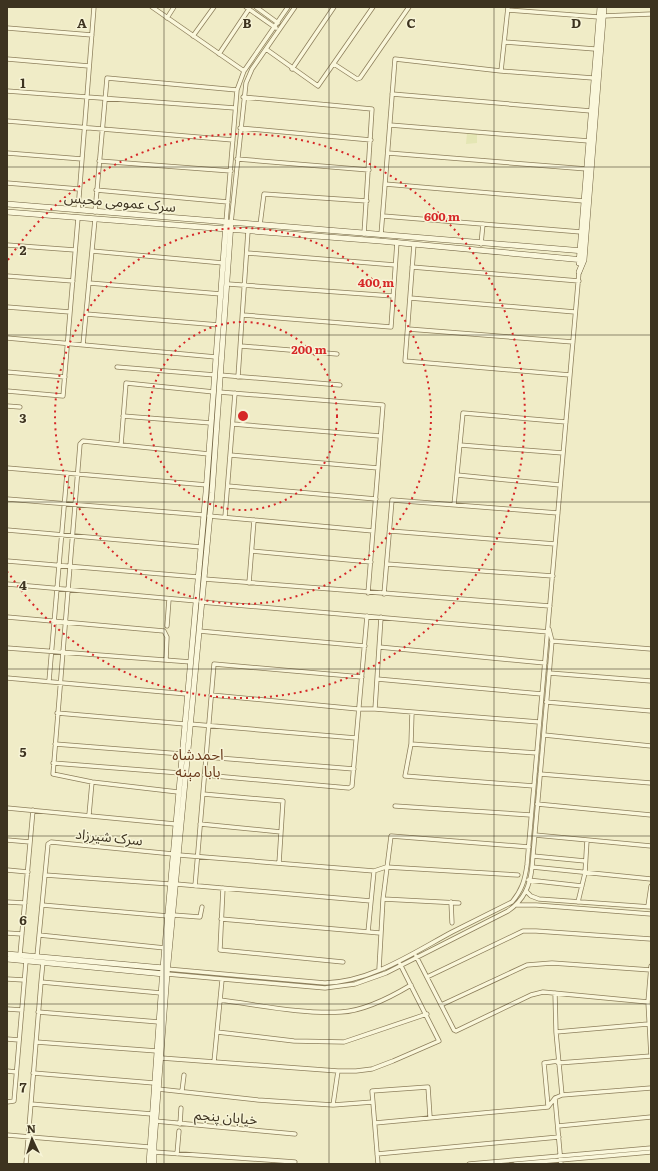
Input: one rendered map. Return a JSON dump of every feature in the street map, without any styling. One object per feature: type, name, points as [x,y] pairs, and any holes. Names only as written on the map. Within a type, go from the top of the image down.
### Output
[{"type":"street","points":[[78,210],[94,7]]},
{"type":"street","points":[[152,7],[244,71]]},
{"type":"street","points":[[167,18],[174,7]]},
{"type":"street","points":[[193,36],[214,7]]},
{"type":"street","points":[[256,7],[282,26]]},
{"type":"street","points":[[229,223],[228,202],[237,90],[244,71],[288,7]]},
{"type":"street","points":[[217,375],[216,357],[223,263],[237,159],[243,98],[248,75],[295,7]]},
{"type":"street","points":[[292,69],[334,7]]},
{"type":"street","points":[[266,49],[292,69],[318,86],[373,7]]},
{"type":"street","points":[[334,64],[357,79],[360,78],[409,7]]},
{"type":"street","points":[[10,957],[26,961],[325,983],[353,979],[398,961],[512,902],[520,892],[525,880],[549,632],[560,485],[582,251],[601,16],[600,7]]},
{"type":"street","points":[[582,251],[581,232],[589,141],[592,126],[591,110],[595,49],[604,7]]},
{"type":"street","points":[[219,54],[248,8],[279,30]]},
{"type":"street","points":[[501,71],[508,9],[601,16],[651,14]]},
{"type":"street","points":[[7,28],[92,35]]},
{"type":"street","points":[[505,42],[595,49]]},
{"type":"street","points":[[7,59],[89,66]]},
{"type":"street","points":[[381,235],[395,59],[501,71],[593,78]]},
{"type":"street","points":[[94,212],[104,100],[108,77],[237,90]]},
{"type":"street","points":[[7,91],[104,100],[235,108]]},
{"type":"street","points":[[392,94],[591,110]]},
{"type":"street","points":[[243,98],[371,108],[373,110],[364,234]]},
{"type":"street","points":[[7,122],[233,140]]},
{"type":"street","points":[[390,125],[589,141]]},
{"type":"street","points":[[240,128],[371,140]]},
{"type":"street","points":[[7,153],[82,159]]},
{"type":"street","points":[[388,153],[587,169]]},
{"type":"street","points":[[232,159],[369,170]]},
{"type":"street","points":[[99,161],[231,171]]},
{"type":"street","points":[[7,183],[79,189]]},
{"type":"street","points":[[385,184],[584,201]]},
{"type":"street","points":[[96,190],[228,202]]},
{"type":"street","points":[[260,225],[264,194],[367,201]]},
{"type":"street","name":"سرک عمومی محبس","points":[[7,204],[481,244],[582,251]]},
{"type":"street","points":[[65,217],[66,209]]},
{"type":"street","name":"سرک عمومی محبس","points":[[7,212],[397,242],[581,260]]},
{"type":"street","points":[[382,216],[581,232]]},
{"type":"street","points":[[7,391],[63,396],[78,218]]},
{"type":"street","points":[[83,345],[94,219]]},
{"type":"street","points":[[481,244],[482,224]]},
{"type":"street","points":[[190,700],[187,694],[199,601],[207,516],[217,375],[228,284],[228,230]]},
{"type":"street","points":[[238,377],[246,286],[248,231]]},
{"type":"street","points":[[243,315],[391,327],[397,242]]},
{"type":"street","points":[[414,244],[405,361],[570,375]]},
{"type":"street","points":[[7,245],[75,250]]},
{"type":"street","points":[[92,251],[223,263]]},
{"type":"street","points":[[248,253],[395,265]]},
{"type":"street","points":[[412,267],[579,281]]},
{"type":"street","points":[[7,276],[73,281]]},
{"type":"street","points":[[89,283],[221,294]]},
{"type":"street","points":[[228,284],[393,296]]},
{"type":"street","points":[[410,298],[576,312]]},
{"type":"street","points":[[7,307],[70,312]]},
{"type":"street","points":[[86,314],[219,325]]},
{"type":"street","points":[[408,329],[573,342]]},
{"type":"street","points":[[7,338],[216,357]]},
{"type":"street","points":[[240,346],[337,354]]},
{"type":"street","points":[[117,367],[340,385]]},
{"type":"street","points":[[7,372],[65,377]]},
{"type":"street","points":[[121,445],[126,383],[216,392],[382,405],[374,531],[368,593]]},
{"type":"street","points":[[201,578],[201,547],[207,516],[207,485],[211,423],[216,392]]},
{"type":"street","points":[[225,517],[236,393]]},
{"type":"street","points":[[7,406],[20,407]]},
{"type":"street","points":[[454,505],[463,413],[566,422]]},
{"type":"street","points":[[123,416],[211,423]]},
{"type":"street","points":[[233,424],[380,436]]},
{"type":"street","points":[[178,792],[92,782],[55,776],[53,774],[75,505],[81,442],[209,454]]},
{"type":"street","points":[[460,445],[563,453]]},
{"type":"street","points":[[230,455],[378,468]]},
{"type":"street","points":[[7,468],[207,485]]},
{"type":"street","points":[[49,681],[67,473]]},
{"type":"street","points":[[457,475],[560,485]]},
{"type":"street","points":[[228,486],[376,499]]},
{"type":"street","points":[[7,499],[374,531]]},
{"type":"street","points":[[384,594],[392,500],[558,513]]},
{"type":"street","points":[[249,583],[254,520]]},
{"type":"street","points":[[7,530],[201,547]]},
{"type":"street","points":[[390,531],[555,544]]},
{"type":"street","points":[[252,551],[371,562]]},
{"type":"street","points":[[7,561],[70,568],[368,593],[550,606]]},
{"type":"street","points":[[387,564],[553,576]]},
{"type":"street","points":[[7,584],[549,632]]},
{"type":"street","points":[[167,626],[169,599]]},
{"type":"street","points":[[149,1164],[152,1155],[156,1121],[161,1058],[165,971],[173,884],[175,824],[182,754],[199,631],[199,601]]},
{"type":"street","points":[[204,775],[349,788],[352,786],[367,616]]},
{"type":"street","points":[[7,617],[164,631],[167,636],[166,660]]},
{"type":"street","points":[[375,709],[381,617]]},
{"type":"street","points":[[199,631],[364,646]]},
{"type":"street","points":[[10,957],[20,955],[37,956],[165,971],[222,980],[333,988],[355,984],[386,973],[508,911],[516,906],[526,891],[530,880],[532,867],[552,641],[549,632]]},
{"type":"street","points":[[552,641],[651,649]]},
{"type":"street","points":[[379,647],[545,663]]},
{"type":"street","points":[[7,648],[191,662]]},
{"type":"street","points":[[195,886],[214,664],[362,677]]},
{"type":"street","points":[[549,673],[651,681]]},
{"type":"street","points":[[7,678],[187,694]]},
{"type":"street","points":[[377,678],[542,694]]},
{"type":"street","points":[[211,695],[358,709],[375,709],[540,722]]},
{"type":"street","points":[[546,702],[651,711]]},
{"type":"street","points":[[412,712],[411,744],[405,776],[534,786]]},
{"type":"street","points":[[57,713],[356,738]]},
{"type":"street","points":[[173,884],[179,855],[187,724]]},
{"type":"street","points":[[544,735],[651,746]]},
{"type":"street","points":[[55,744],[182,754]]},
{"type":"street","points":[[411,744],[537,753]]},
{"type":"street","points":[[206,757],[354,769]]},
{"type":"street","points":[[53,763],[180,773]]},
{"type":"street","points":[[540,774],[651,783]]},
{"type":"street","points":[[89,815],[92,782]]},
{"type":"street","points":[[203,794],[283,801],[279,863]]},
{"type":"street","points":[[537,804],[651,815]]},
{"type":"street","points":[[394,806],[531,816]]},
{"type":"street","points":[[7,808],[175,824]]},
{"type":"street","points":[[20,955],[32,810]]},
{"type":"street","points":[[200,824],[281,832]]},
{"type":"street","points":[[379,969],[380,933],[386,867],[390,838],[393,835],[528,847]]},
{"type":"street","points":[[535,835],[651,846]]},
{"type":"street","points":[[7,840],[30,842]]},
{"type":"street","points":[[578,902],[585,873],[587,840]]},
{"type":"street","name":"سرک شیرزاد","points":[[45,876],[46,848],[51,842],[173,854]]},
{"type":"street","points":[[179,855],[374,871],[386,867],[518,875]]},
{"type":"street","points":[[533,856],[585,861]]},
{"type":"street","points":[[532,867],[651,879]]},
{"type":"street","points":[[7,870],[28,872]]},
{"type":"street","points":[[368,932],[374,871]]},
{"type":"street","points":[[37,956],[45,876],[173,884],[371,901]]},
{"type":"street","points":[[525,880],[582,886]]},
{"type":"street","points":[[526,891],[533,897],[578,902],[650,906],[651,886]]},
{"type":"street","points":[[224,888],[220,950],[343,962]]},
{"type":"street","points":[[383,899],[459,903]]},
{"type":"street","points":[[7,902],[25,903]]},
{"type":"street","points":[[451,902],[452,924]]},
{"type":"street","points":[[42,905],[200,917],[202,907]]},
{"type":"street","points":[[516,906],[536,905],[651,914]]},
{"type":"street","points":[[154,1164],[149,1147],[161,993],[165,971],[165,948],[170,915]]},
{"type":"street","points":[[221,919],[380,933]]},
{"type":"street","points":[[426,978],[523,932],[536,931],[651,939]]},
{"type":"street","points":[[7,933],[22,934]]},
{"type":"street","points":[[39,935],[165,948]]},
{"type":"street","points":[[414,953],[426,978],[454,1030],[456,1031],[531,995],[543,992],[648,1002]]},
{"type":"street","points":[[7,1102],[14,1101],[26,961]]},
{"type":"street","points":[[161,1058],[338,1071],[372,1069],[393,1062],[439,1041],[427,1014],[398,961]]},
{"type":"street","points":[[26,1164],[43,962]]},
{"type":"street","points":[[441,1005],[527,965],[552,963],[651,970]]},
{"type":"street","points":[[548,1107],[544,1063],[651,1056],[648,1024],[650,1008],[648,1002],[651,966]]},
{"type":"street","points":[[7,979],[24,980]]},
{"type":"street","points":[[214,1062],[222,980]]},
{"type":"street","points":[[41,982],[161,993]]},
{"type":"street","points":[[220,1000],[306,1011],[342,1012],[392,997],[411,985]]},
{"type":"street","points":[[555,992],[558,1062],[562,1095]]},
{"type":"street","points":[[7,1009],[22,1010]]},
{"type":"street","points":[[38,1012],[159,1022]]},
{"type":"street","points":[[217,1032],[294,1042],[344,1042],[427,1014]]},
{"type":"street","points":[[556,1032],[648,1024]]},
{"type":"street","points":[[7,1039],[19,1040]]},
{"type":"street","points":[[36,1042],[157,1051]]},
{"type":"street","points":[[7,1071],[16,1072]]},
{"type":"street","points":[[333,1105],[338,1071]]},
{"type":"street","points":[[34,1073],[154,1083]]},
{"type":"street","points":[[182,1091],[184,1075]]},
{"type":"street","points":[[378,1164],[372,1091],[428,1088],[430,1117]]},
{"type":"street","points":[[375,1123],[548,1107],[555,1098],[562,1095],[651,1088]]},
{"type":"street","points":[[158,1089],[258,1100],[333,1105],[373,1102]]},
{"type":"street","points":[[555,1098],[560,1160]]},
{"type":"street","points":[[31,1104],[152,1114]]},
{"type":"street","points":[[180,1124],[181,1108]]},
{"type":"street","points":[[558,1126],[651,1117]]},
{"type":"street","name":"خیابان پنجم","points":[[156,1121],[295,1134]]},
{"type":"street","points":[[177,1154],[179,1131]]},
{"type":"street","points":[[7,1136],[149,1147]]},
{"type":"street","points":[[377,1154],[559,1138]]},
{"type":"street","points":[[469,1164],[560,1160],[651,1148]]},
{"type":"street","points":[[515,1164],[651,1152]]},
{"type":"street","points":[[152,1155],[177,1154],[295,1162]]},
{"type":"green space","points":[[467,133],[477,134],[477,143],[466,144]]},
{"type":"district","name":"احمدشاه بابا مېنه","points":[[198,764]]}]
